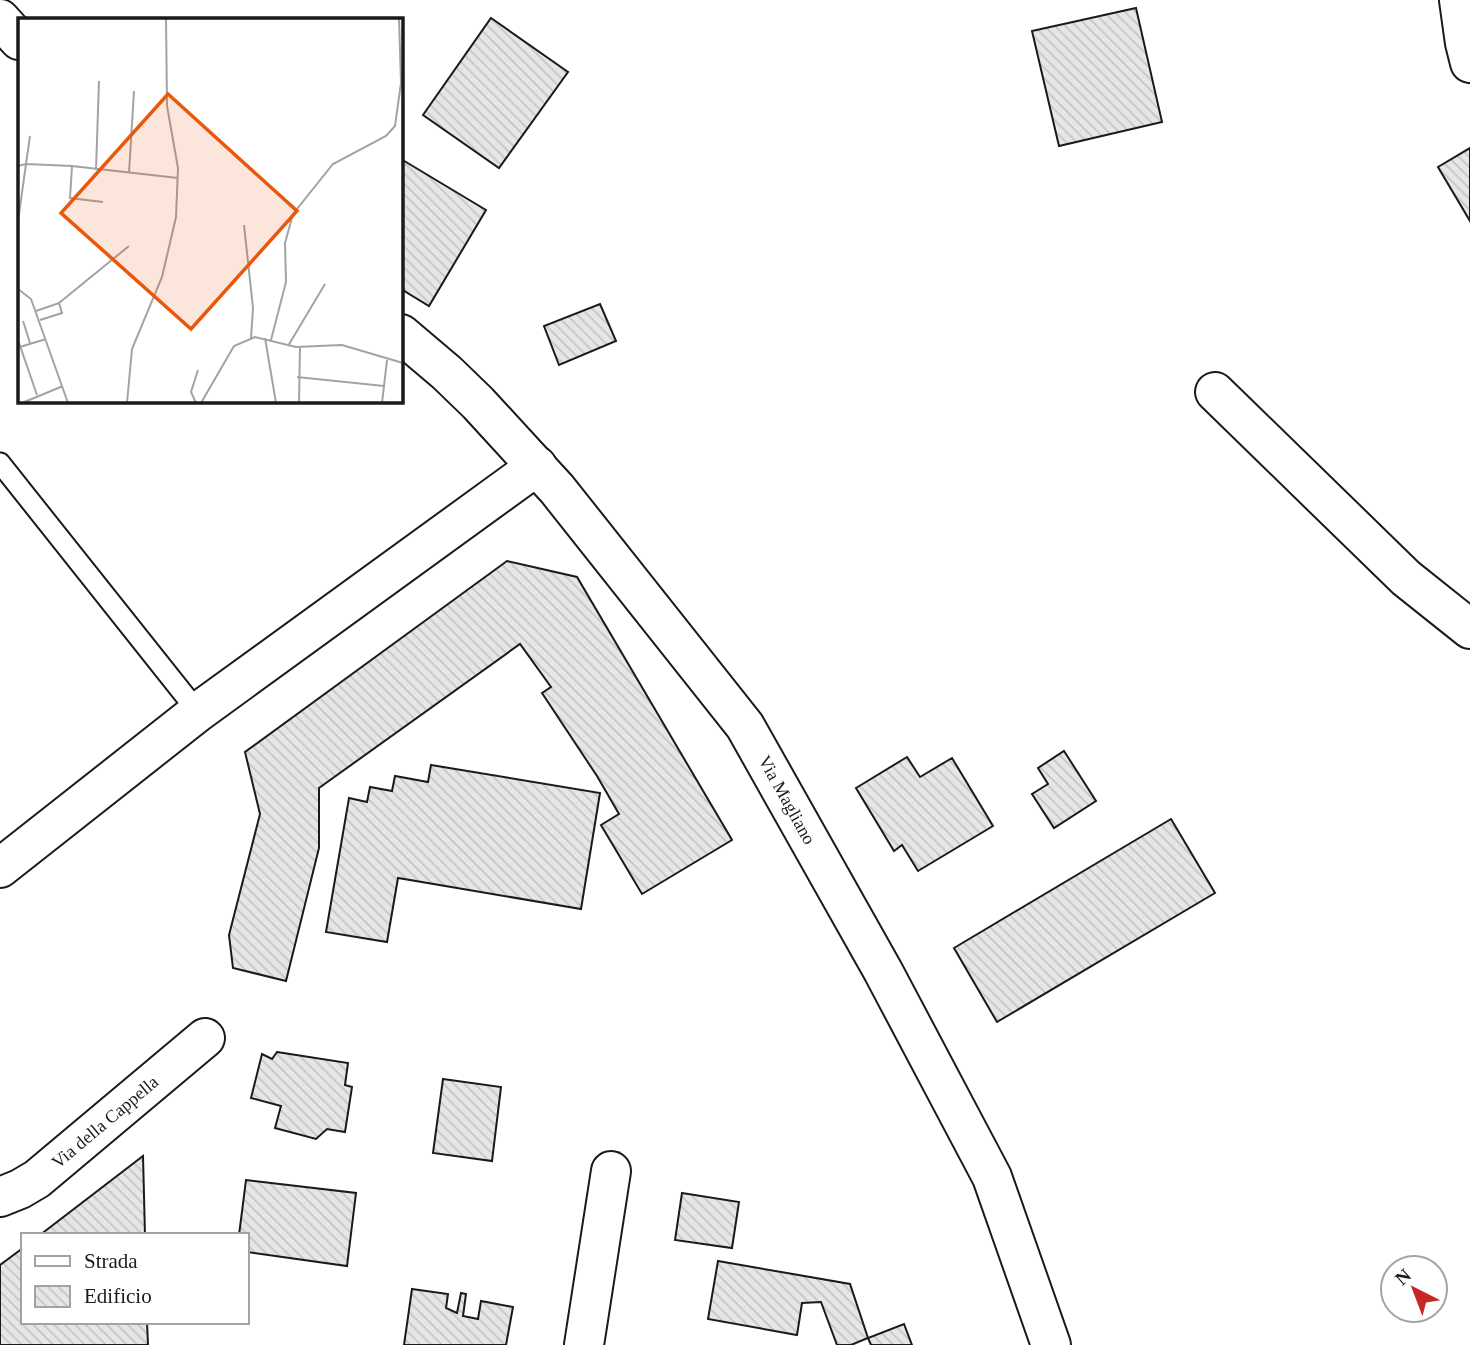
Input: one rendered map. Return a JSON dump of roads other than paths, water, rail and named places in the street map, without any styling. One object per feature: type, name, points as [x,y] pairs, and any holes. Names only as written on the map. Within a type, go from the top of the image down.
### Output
[{"type":"street","points":[[1459,0],[1470,63]]},
{"type":"street","points":[[0,19],[18,39]]},
{"type":"street","name":"Via Magliano","points":[[402,335],[478,403],[537,466],[745,726],[883,971],[992,1177],[1051,1345]]},
{"type":"street","points":[[1215,392],[1406,578],[1470,628]]},
{"type":"street","points":[[0,868],[198,712],[537,466]]},
{"type":"street","name":"Via della Cappella","points":[[0,1197],[37,1179],[205,1038]]},
{"type":"street","points":[[584,1345],[611,1171]]},
{"type":"lane","points":[[0,463],[198,712]]}]
